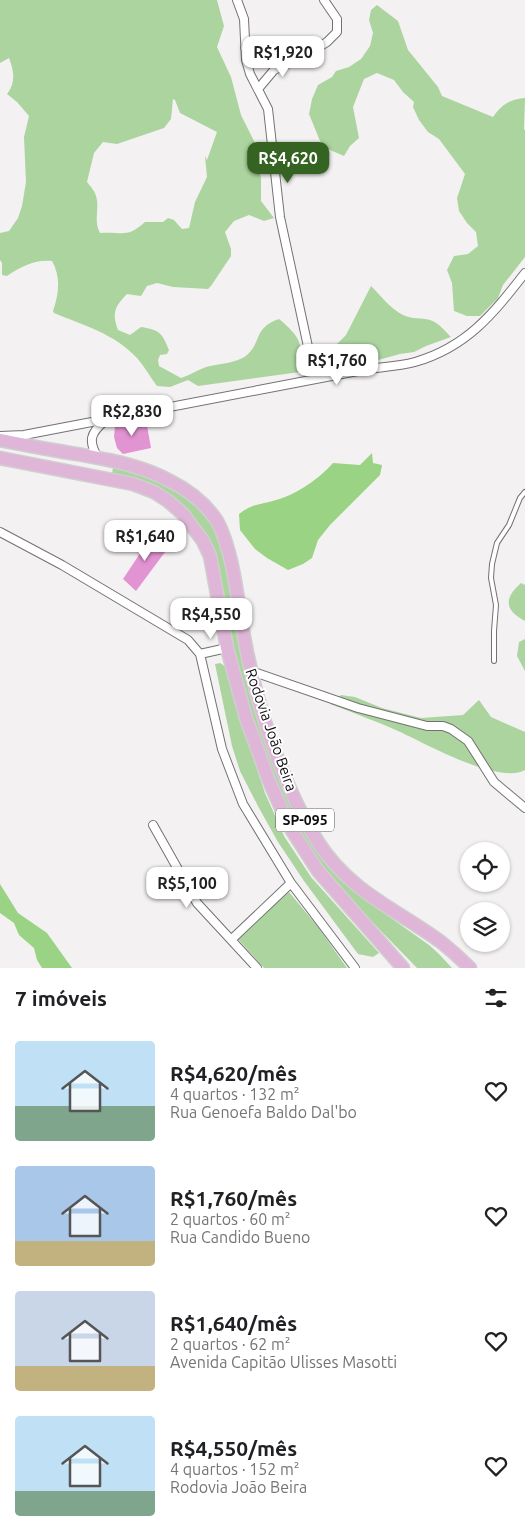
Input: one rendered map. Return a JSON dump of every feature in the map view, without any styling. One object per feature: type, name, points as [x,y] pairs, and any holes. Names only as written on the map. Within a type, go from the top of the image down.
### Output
[{"type":"main road","name":"Rodovia João Beira","points":[[0,440],[138,467],[172,482],[198,500],[216,521],[229,552],[251,671],[269,734],[294,799],[319,844],[334,864],[366,894],[442,943],[470,968]]},
{"type":"main road","name":"Rodovia João Beira","points":[[0,458],[133,484],[154,492],[168,501],[192,525],[210,556],[227,648],[246,718],[269,781],[289,826],[318,871],[402,967]]},
{"type":"main road","points":[[442,943],[459,968]]},
{"type":"street","points":[[237,0],[244,19],[246,60],[250,74],[268,109],[280,217],[315,379]]},
{"type":"street","points":[[245,48],[260,55],[298,54],[307,56],[327,42],[337,32],[337,19],[324,0]]},
{"type":"street","points":[[298,54],[297,46],[304,44],[307,46],[309,53]]},
{"type":"street","points":[[258,89],[274,70],[298,54]]},
{"type":"street","points":[[0,436],[24,435],[315,379],[414,362],[445,350],[472,333],[525,273]]},
{"type":"street","points":[[98,458],[92,448],[92,438],[95,429],[107,420]]},
{"type":"street","points":[[0,532],[62,565],[188,640],[200,654],[222,750],[243,804],[291,883],[355,968]]},
{"type":"street","points":[[200,654],[227,648]]},
{"type":"street","points":[[251,671],[358,708],[427,726],[451,728],[468,741],[494,782],[525,808]]},
{"type":"street","points":[[153,825],[197,903],[257,968]]},
{"type":"street","points":[[232,939],[291,883]]},
{"type":"lane","points":[[494,661],[496,605],[491,578],[492,564],[497,544],[509,525],[520,498],[525,492]]},
{"type":"shaded area","points":[[0,0],[217,0],[224,26],[217,47],[231,77],[241,115],[255,143],[256,158],[261,178],[261,201],[274,218],[264,221],[249,215],[234,221],[225,232],[231,249],[231,256],[208,289],[173,287],[157,283],[147,286],[141,296],[127,294],[115,311],[116,324],[118,330],[130,335],[141,327],[160,333],[169,350],[167,354],[160,355],[158,360],[159,366],[181,378],[206,367],[233,362],[243,358],[252,350],[261,331],[279,319],[292,331],[299,342],[301,348],[300,372],[198,386],[188,380],[170,387],[157,386],[137,358],[119,343],[109,336],[54,313],[58,279],[52,261],[34,262],[7,276],[2,275],[0,233],[9,231],[18,218],[22,206],[26,182],[24,137],[29,116],[7,94],[12,85],[13,76],[9,58],[0,63]],"holes":[[[173,99],[180,113],[217,132],[207,160],[205,156],[207,177],[195,202],[189,228],[182,229],[174,220],[168,218],[163,222],[145,222],[133,231],[124,233],[100,233],[97,224],[96,196],[94,190],[87,182],[94,153],[103,142],[117,144],[164,128],[171,119]]]},
{"type":"shaded area","points":[[377,5],[398,21],[408,50],[438,87],[442,96],[493,117],[506,103],[525,98],[525,257],[503,285],[498,298],[480,316],[467,316],[454,311],[452,283],[447,270],[454,256],[468,254],[478,246],[476,232],[459,211],[457,198],[465,174],[439,139],[428,132],[419,120],[413,107],[414,102],[394,80],[377,73],[364,79],[353,107],[359,138],[350,146],[344,156],[330,150],[320,141],[309,114],[312,99],[318,85],[332,77],[336,71],[349,67],[361,59],[370,46],[373,33],[369,20],[371,10]]},
{"type":"shaded area","points":[[371,286],[398,312],[407,317],[433,321],[451,337],[414,352],[360,365],[345,365],[333,358],[336,345],[346,335]]},
{"type":"shaded area","points":[[372,453],[373,463],[382,465],[380,475],[330,525],[318,540],[312,558],[303,564],[288,570],[255,549],[240,530],[239,514],[244,510],[284,498],[315,480],[333,463],[360,465]]},
{"type":"shaded area","points":[[113,466],[140,473],[180,493],[201,510],[215,529],[223,552],[240,647],[254,706],[325,861],[348,886],[429,945],[452,968],[417,968],[341,890],[299,833],[254,728],[232,648],[219,570],[214,553],[190,513],[112,475]]},
{"type":"shaded area","points":[[521,583],[525,585],[525,621],[513,613],[509,604],[509,599],[515,588]]},
{"type":"shaded area","points":[[525,639],[525,671],[517,656],[519,642]]},
{"type":"shaded area","points":[[220,663],[226,667],[235,704],[265,793],[284,836],[311,877],[379,953],[373,957],[358,954],[304,881],[278,842],[259,808],[240,771],[232,746],[215,664]]},
{"type":"shaded area","points":[[341,695],[355,697],[382,708],[421,718],[463,715],[479,700],[491,717],[525,732],[525,770],[513,773],[498,772],[462,761],[390,727],[330,704]]},
{"type":"shaded area","points":[[0,884],[18,913],[47,933],[72,968],[42,968],[37,960],[34,948],[19,935],[14,923],[0,913]]},
{"type":"shaded area","points":[[289,892],[318,927],[347,968],[264,968],[237,938]]},
{"type":"building","points":[[146,420],[151,448],[123,454],[117,448],[114,437],[115,426]]},
{"type":"building","points":[[153,534],[168,548],[136,591],[123,579]]}]
